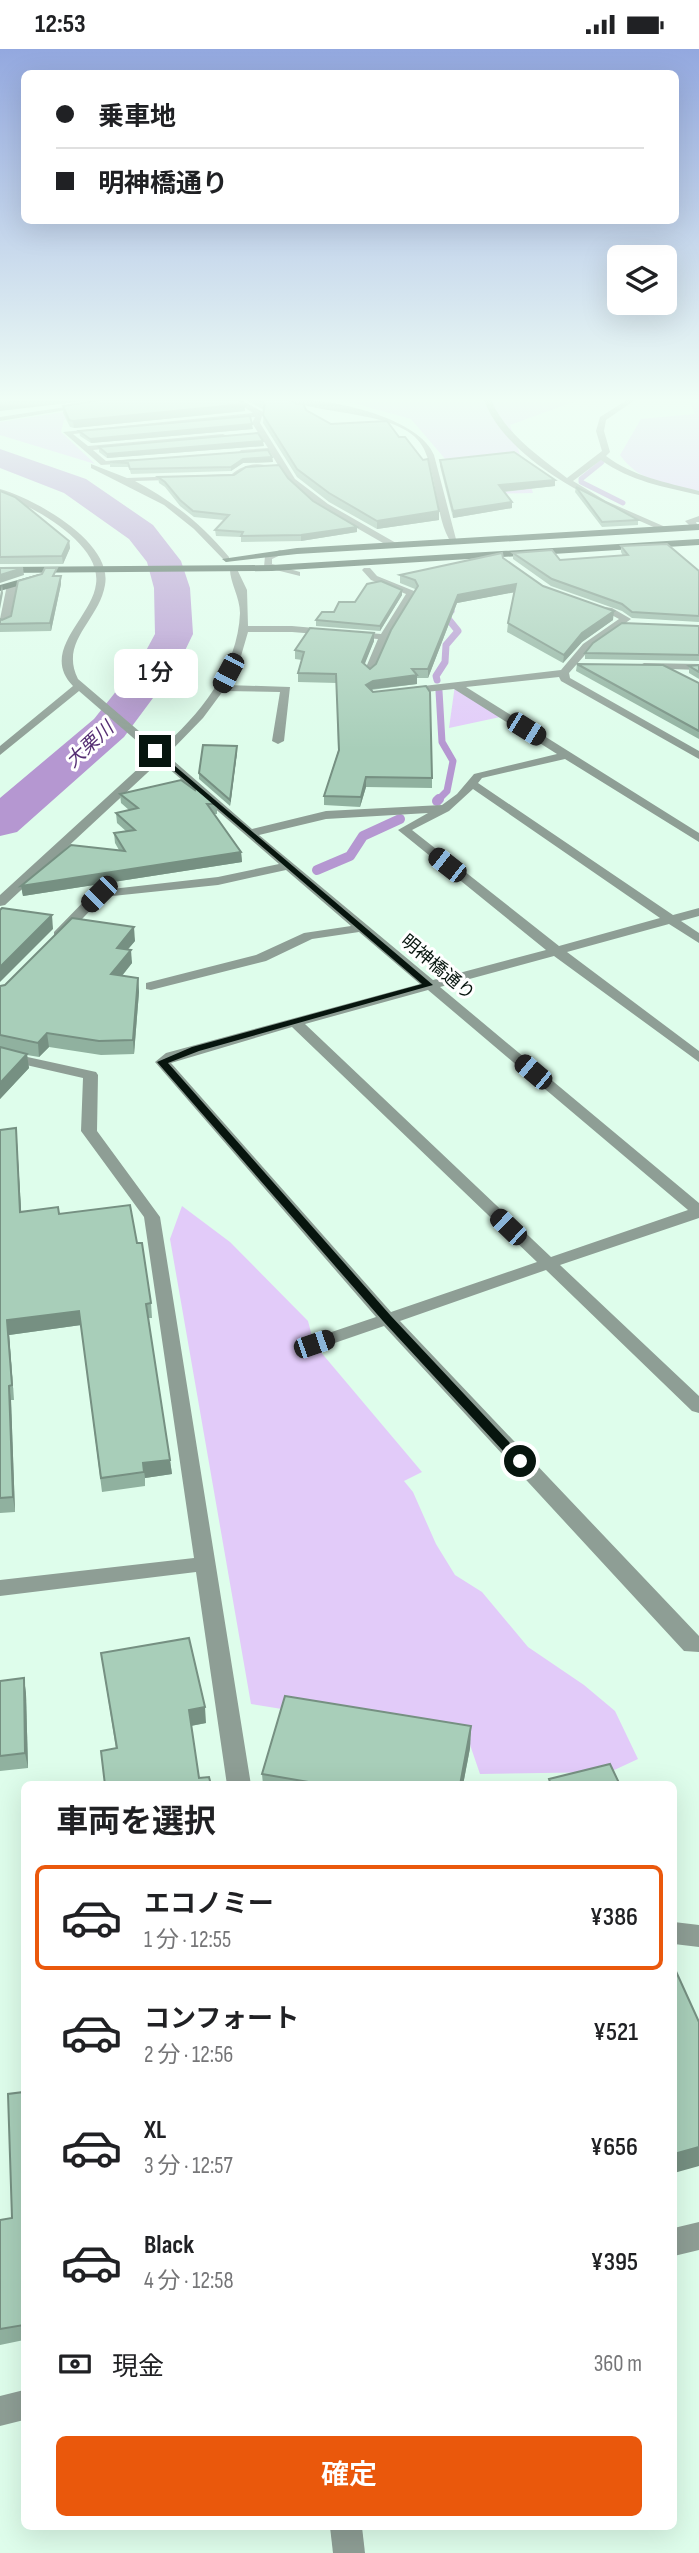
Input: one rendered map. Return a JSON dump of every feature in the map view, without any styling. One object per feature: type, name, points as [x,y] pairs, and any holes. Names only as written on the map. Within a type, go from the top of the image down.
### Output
[{"type":"main road","points":[[227,564],[283,552],[698,527]]},
{"type":"main road","points":[[270,563],[698,527]]},
{"type":"main road","points":[[0,570],[105,571],[699,542]]},
{"type":"main road","points":[[0,559],[227,564],[298,574],[510,564],[699,550]]},
{"type":"main road","points":[[0,588],[100,561]]},
{"type":"street","points":[[51,517],[89,549],[105,571],[101,586],[66,656],[67,672],[80,687],[157,753]]},
{"type":"street","points":[[0,902],[157,753],[185,732],[220,688],[236,656],[243,629],[241,583],[188,517]]},
{"type":"street","points":[[345,517],[393,545]]},
{"type":"street","points":[[443,517],[445,526],[454,541]]},
{"type":"street","points":[[637,517],[666,529]]},
{"type":"street","points":[[283,552],[270,563],[298,574]]},
{"type":"street","points":[[367,570],[374,579],[411,593],[384,637],[369,672]]},
{"type":"street","points":[[4,623],[12,585]]},
{"type":"street","points":[[400,692],[564,673],[574,665],[587,646],[626,619],[609,610],[586,605]]},
{"type":"street","points":[[621,624],[635,625]]},
{"type":"street","points":[[243,629],[292,629],[384,637]]},
{"type":"street","points":[[574,665],[587,665]]},
{"type":"street","points":[[638,666],[699,667]]},
{"type":"street","points":[[664,667],[687,679]]},
{"type":"street","points":[[564,673],[565,679],[699,756]]},
{"type":"street","points":[[455,685],[699,838]]},
{"type":"street","points":[[0,752],[80,687]]},
{"type":"street","points":[[220,688],[286,689],[278,741]]},
{"type":"street","name":"明神橋通り","points":[[157,753],[699,1212]]},
{"type":"street","points":[[567,755],[478,776],[445,809],[404,830],[555,950],[699,1058]]},
{"type":"street","points":[[471,783],[699,939]]},
{"type":"street","points":[[250,833],[326,815],[445,809]]},
{"type":"street","points":[[45,949],[99,894],[218,881],[288,866]]},
{"type":"street","points":[[699,912],[294,1021],[171,1056],[162,1062],[387,1318],[692,1646],[699,1644]]},
{"type":"street","points":[[151,986],[261,958],[309,936],[362,928]]},
{"type":"street","points":[[294,1021],[699,1407]]},
{"type":"street","points":[[0,1055],[91,1075],[89,1131],[152,1217],[238,1781]]},
{"type":"street","points":[[314,1344],[699,1212]]},
{"type":"street","points":[[0,1588],[204,1564]]},
{"type":"street","points":[[677,1933],[699,1936]]},
{"type":"street","points":[[677,2241],[699,2235]]},
{"type":"street","points":[[0,2411],[21,2406]]},
{"type":"street","points":[[346,2530],[349,2553]]},
{"type":"shaded area","points":[[455,685],[505,716],[449,728]]},
{"type":"shaded area","points":[[182,1206],[230,1242],[308,1321],[314,1344],[422,1472],[404,1481],[413,1492],[436,1544],[455,1575],[482,1592],[528,1647],[584,1685],[615,1711],[638,1759],[610,1772],[480,1774],[468,1739],[251,1704],[170,1239]]},
{"type":"building","points":[[0,517],[39,517],[69,541],[62,556],[0,557]]},
{"type":"building","points":[[227,517],[340,517],[357,527],[301,535],[241,536],[243,532],[215,530]]},
{"type":"building","points":[[370,517],[403,517],[377,521]]},
{"type":"building","points":[[598,517],[632,517],[638,520],[602,522]]},
{"type":"building","points":[[667,544],[699,571],[699,616],[632,612],[622,604],[552,579],[513,553],[552,550],[560,560],[628,555],[621,546]]},
{"type":"building","points":[[502,553],[503,558],[543,586],[614,611],[582,633],[564,655],[508,623],[516,584],[458,595],[428,669],[412,669],[417,675],[373,681],[366,685],[373,692],[426,686],[430,692],[432,778],[366,777],[361,797],[324,796],[339,750],[336,674],[298,673],[304,652],[295,650],[310,628],[374,633],[362,662],[370,669],[376,664],[391,630],[418,586],[415,580],[400,575]]},
{"type":"building","points":[[0,568],[23,568],[0,575]]},
{"type":"building","points":[[45,568],[57,568],[53,576],[61,576],[50,623],[0,624],[0,619],[11,616],[18,581],[42,574]]},
{"type":"building","points":[[381,581],[402,590],[380,626],[316,620],[322,612],[334,612],[339,602],[355,602],[367,584]]},
{"type":"building","points":[[622,623],[699,626],[699,655],[585,653],[593,643]]},
{"type":"building","points":[[577,664],[663,665],[699,683],[699,731]]},
{"type":"building","points":[[699,665],[699,672],[689,666]]},
{"type":"building","points":[[203,745],[237,746],[230,800],[199,773]]},
{"type":"building","points":[[181,780],[195,790],[196,786],[217,804],[207,804],[241,852],[21,886],[71,845],[125,851],[114,833],[135,830],[116,813],[138,808],[120,794]]},
{"type":"building","points":[[2,908],[52,915],[0,967],[0,910]]},
{"type":"building","points":[[72,918],[134,927],[117,948],[131,950],[111,974],[138,978],[133,1040],[99,1041],[47,1033],[38,1043],[0,1035],[0,986],[5,985]]},
{"type":"building","points":[[0,1047],[27,1054],[0,1083]]},
{"type":"building","points":[[16,1128],[20,1212],[58,1207],[59,1214],[130,1205],[137,1243],[142,1243],[151,1303],[146,1304],[170,1460],[143,1463],[144,1472],[101,1478],[79,1311],[7,1320],[12,1385],[9,1386],[13,1497],[0,1498],[0,1130]]},
{"type":"building","points":[[189,1638],[205,1707],[189,1710],[199,1778],[209,1777],[210,1781],[105,1781],[101,1751],[117,1748],[101,1653]]},
{"type":"building","points":[[24,1678],[25,1753],[0,1756],[0,1681]]},
{"type":"building","points":[[285,1696],[471,1726],[461,1781],[303,1781],[262,1774]]},
{"type":"building","points":[[610,1764],[618,1781],[550,1781],[549,1779]]},
{"type":"building","points":[[677,1974],[699,2022],[699,2147],[677,2153]]},
{"type":"building","points":[[21,2092],[21,2326],[0,2329],[0,2220],[12,2218],[8,2094]]},
{"type":"waterway","name":"大栗川","points":[[0,822],[109,728],[159,663],[174,634],[172,588],[164,561],[141,532],[119,517]]},
{"type":"waterway","points":[[437,680],[436,676],[445,662],[446,645],[458,631],[445,615],[451,611]]},
{"type":"waterway","points":[[437,801],[447,791],[453,761],[442,742],[439,691]]},
{"type":"waterway","points":[[317,870],[350,856],[363,836],[400,819]]},
{"type":"route","points":[[155,751],[429,985],[195,1049],[171,1056],[162,1062],[387,1318],[520,1461]]}]
